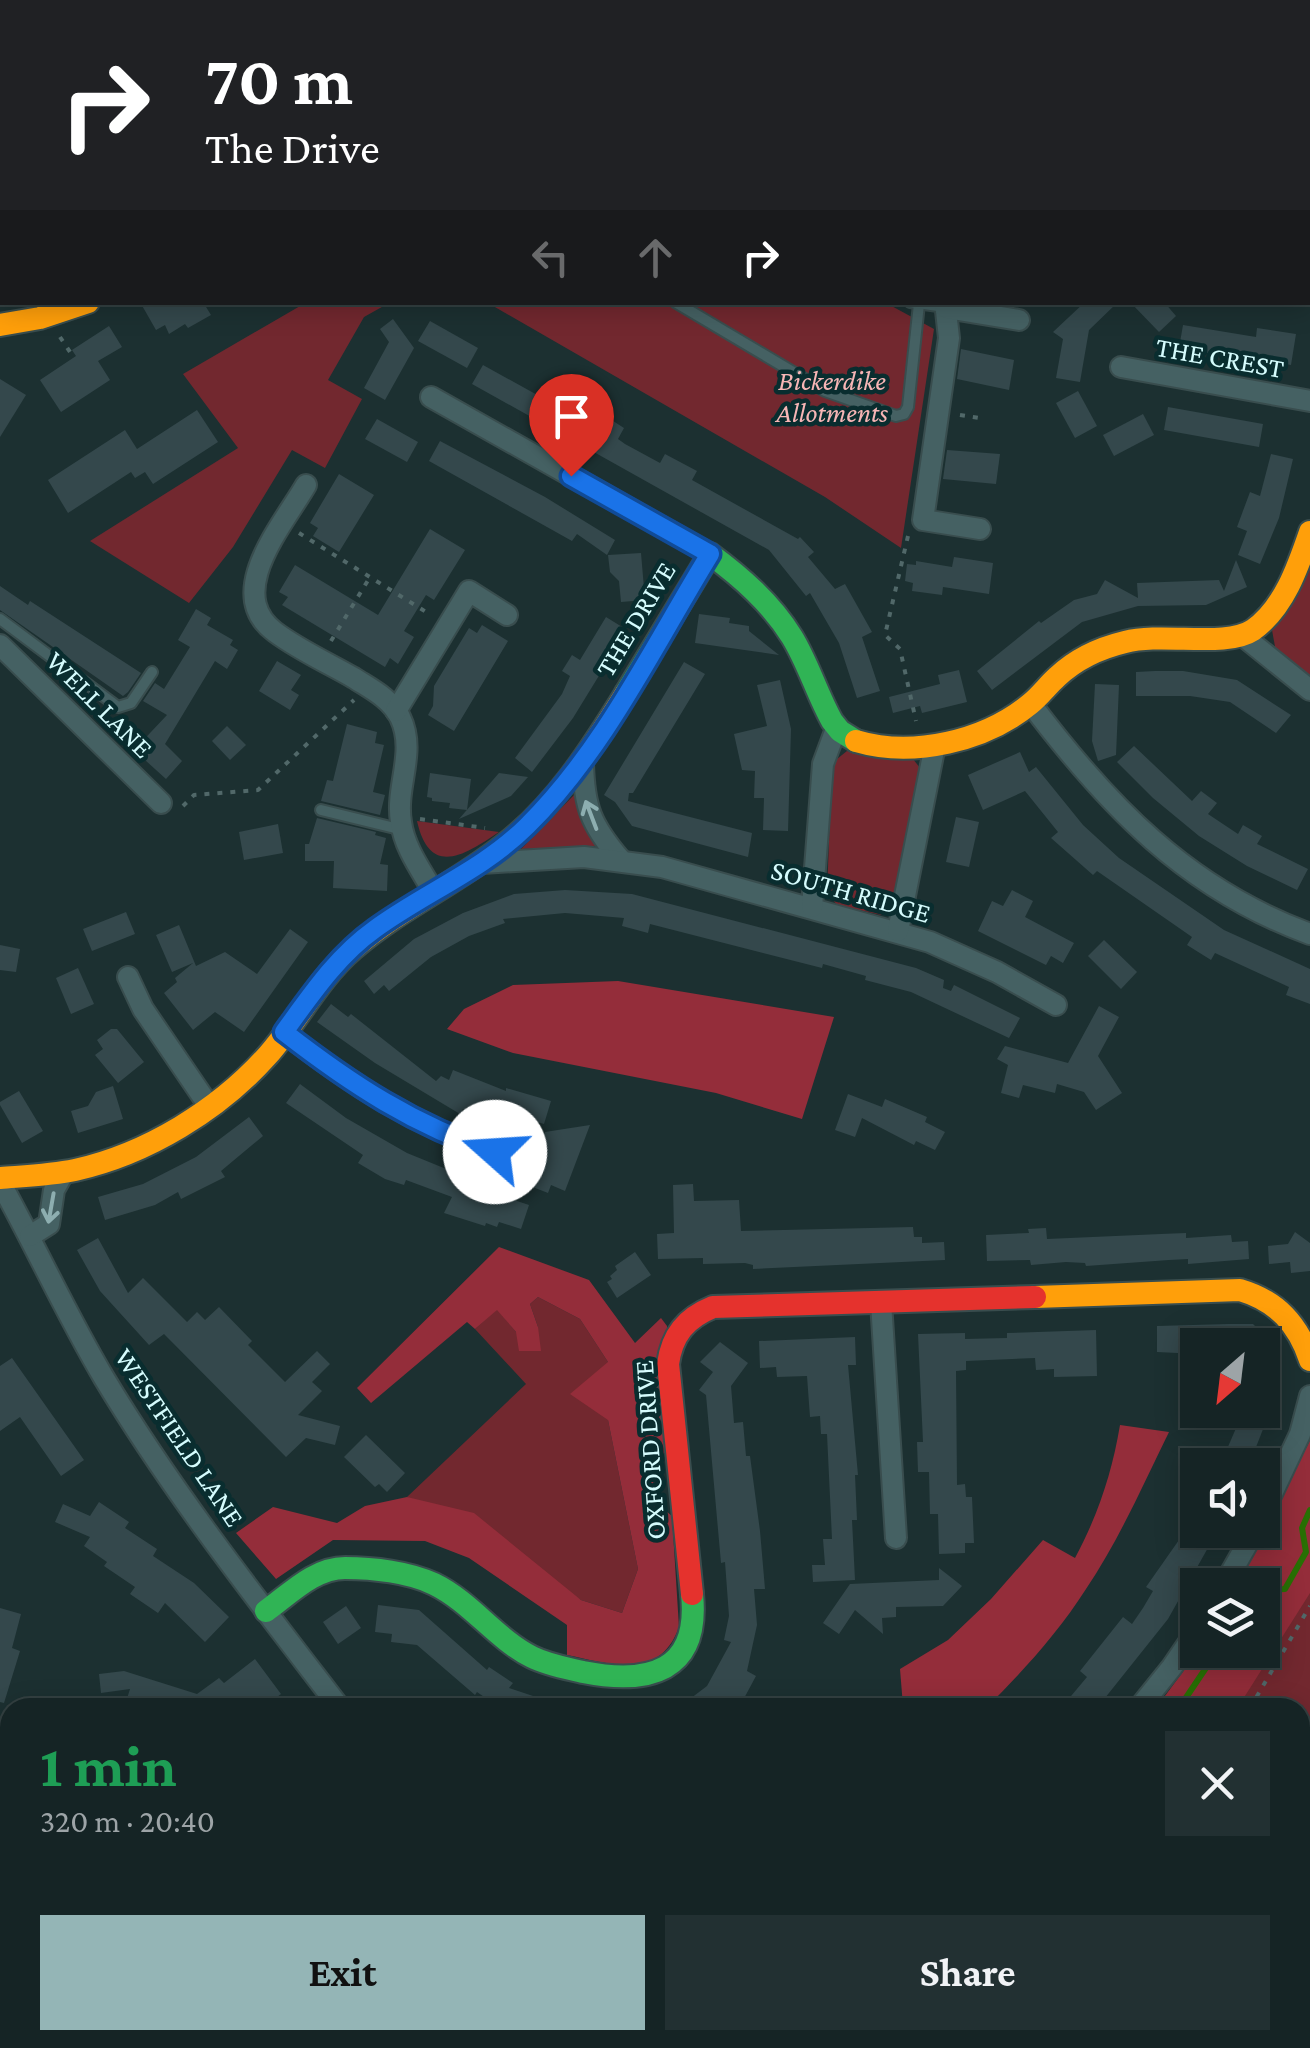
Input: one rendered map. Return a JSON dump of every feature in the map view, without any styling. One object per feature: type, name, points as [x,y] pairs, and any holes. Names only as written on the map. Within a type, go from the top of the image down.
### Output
[{"type":"street","points":[[0,326],[47,323],[82,305]]},
{"type":"street","points":[[980,529],[923,520],[949,338],[945,305],[1019,320]]},
{"type":"street","name":"THE CREST","points":[[1121,367],[1310,401]]},
{"type":"street","points":[[432,398],[710,554]]},
{"type":"street","points":[[306,485],[258,568],[253,597],[266,624],[368,687],[396,711],[406,731],[408,748],[401,823],[433,891]]},
{"type":"street","points":[[812,907],[823,764],[836,729],[864,743],[928,745],[988,730],[1031,704],[1074,663],[1118,644],[1164,636],[1228,640],[1242,636],[1267,617],[1296,568],[1310,532]]},
{"type":"street","name":"THE DRIVE","points":[[0,1180],[92,1166],[148,1142],[209,1106],[250,1073],[340,960],[372,931],[482,864],[520,832],[583,763],[710,554],[745,581],[788,631],[810,669],[826,715],[836,729]]},
{"type":"street","points":[[396,711],[469,591],[508,615]]},
{"type":"street","points":[[1242,636],[1310,690]]},
{"type":"street","name":"WELL LANE","points":[[0,645],[161,803]]},
{"type":"street","points":[[1031,704],[1081,770],[1146,835],[1219,889],[1310,934]]},
{"type":"street","points":[[898,931],[928,745]]},
{"type":"street","points":[[583,763],[584,796],[590,817],[620,860]]},
{"type":"street","name":"SOUTH RIDGE","points":[[482,864],[584,857],[662,867],[898,931],[964,956],[1056,1005]]},
{"type":"street","points":[[128,977],[143,1010],[209,1106]]},
{"type":"street","points":[[284,1032],[392,1109],[495,1152]]},
{"type":"street","points":[[30,1236],[49,1224],[54,1190],[64,1172]]},
{"type":"street","name":"WESTFIELD LANE","points":[[0,1180],[105,1379],[266,1611],[332,1698]]},
{"type":"street","name":"OXFORD DRIVE","points":[[266,1611],[327,1570],[349,1569],[420,1579],[444,1590],[540,1661],[599,1676],[635,1679],[666,1670],[687,1646],[694,1614],[668,1364],[676,1334],[699,1312],[714,1307],[1240,1290],[1265,1298],[1286,1315],[1303,1338],[1310,1360]]},
{"type":"street","points":[[881,1302],[896,1538]]},
{"type":"street","points":[[1280,1477],[1300,1434],[1310,1396]]},
{"type":"street","points":[[1146,1698],[1180,1655]]},
{"type":"lane","points":[[680,305],[825,390],[896,416],[904,414],[908,407],[914,305]]},
{"type":"lane","points":[[0,619],[118,706],[128,706],[152,672]]},
{"type":"lane","points":[[321,810],[401,823]]},
{"type":"path","points":[[47,323],[74,358]]},
{"type":"path","points":[[938,412],[985,419]]},
{"type":"path","points":[[923,520],[912,518],[885,635],[900,649],[928,745]]},
{"type":"path","points":[[284,524],[448,625]]},
{"type":"path","points":[[320,659],[370,578]]},
{"type":"path","points":[[161,803],[174,814],[194,795],[258,790],[368,687]]},
{"type":"path","points":[[401,823],[520,832]]},
{"type":"path","points":[[1256,1698],[1310,1606]]},
{"type":"green space","points":[[302,305],[385,305],[364,317],[328,380],[362,399],[325,468],[292,450],[233,547],[189,603],[90,541],[238,448],[183,374]]},
{"type":"green space","name":"Bickerdike Allotments","points":[[491,305],[890,305],[934,329],[901,548],[825,497]]},
{"type":"green space","points":[[1310,559],[1310,679],[1276,652],[1272,630]]},
{"type":"green space","points":[[847,751],[913,759],[920,768],[894,903],[881,915],[837,905],[827,893],[832,763]]},
{"type":"green space","points":[[575,794],[597,846],[521,849]]},
{"type":"green space","points":[[417,821],[499,832],[462,853],[440,856],[423,839]]},
{"type":"green space","points":[[538,1297],[580,1319],[608,1362],[608,1420],[638,1569],[622,1613],[581,1600],[407,1497],[526,1384],[475,1329],[497,1309],[516,1332],[538,1327],[530,1304]]},
{"type":"green space","points":[[1310,1495],[1310,1698],[1179,1698],[1231,1668],[1280,1668],[1280,1592]]},
{"type":"shaded area","points":[[618,981],[834,1017],[802,1119],[716,1093],[513,1053],[447,1029],[464,1009],[513,985]]},
{"type":"shaded area","points":[[499,1247],[589,1280],[635,1343],[661,1318],[667,1326],[666,1451],[651,1467],[656,1503],[672,1516],[679,1627],[671,1644],[647,1662],[617,1664],[567,1655],[567,1625],[469,1558],[425,1541],[333,1540],[276,1579],[236,1533],[273,1507],[337,1523],[365,1506],[407,1497],[474,1513],[581,1600],[622,1613],[638,1569],[608,1420],[570,1394],[608,1362],[580,1319],[538,1297],[530,1304],[541,1351],[519,1351],[516,1332],[497,1310],[475,1329],[467,1322],[371,1403],[357,1388]]},
{"type":"shaded area","points":[[1120,1425],[1169,1432],[1086,1589],[1027,1665],[996,1698],[902,1698],[900,1669],[948,1640],[1043,1540],[1075,1558],[1091,1526]]},
{"type":"shaded area","points":[[1310,1440],[1310,1593],[1280,1640],[1280,1568],[1246,1568],[1256,1548],[1280,1548],[1280,1500]]},
{"type":"shaded area","points":[[1186,1668],[1263,1668],[1244,1698],[1163,1698]]},
{"type":"building","points":[[142,305],[205,305],[211,315],[169,334],[165,325],[156,330]]},
{"type":"building","points":[[1082,305],[1115,305],[1089,330],[1080,382],[1056,378],[1063,339],[1053,332]]},
{"type":"building","points":[[1133,305],[1167,305],[1176,316],[1159,332]]},
{"type":"building","points":[[393,319],[414,348],[385,400],[364,388],[389,342],[380,329]]},
{"type":"building","points":[[430,321],[478,348],[467,368],[418,341]]},
{"type":"building","points":[[1183,325],[1256,337],[1257,328],[1296,334],[1291,365],[1179,348]]},
{"type":"building","points":[[109,326],[122,347],[98,361],[110,380],[61,412],[40,380],[76,356],[72,350]]},
{"type":"building","points":[[961,349],[1014,360],[1009,390],[957,379]]},
{"type":"building","points":[[483,365],[586,422],[593,408],[624,428],[618,439],[625,444],[660,463],[665,454],[697,471],[692,480],[800,537],[814,552],[808,557],[835,589],[845,584],[872,632],[862,637],[880,691],[857,698],[839,643],[810,593],[806,596],[769,550],[472,384]]},
{"type":"building","points":[[0,379],[26,395],[0,437]]},
{"type":"building","points":[[1078,391],[1097,426],[1075,438],[1056,403]]},
{"type":"building","points":[[1168,407],[1263,424],[1259,447],[1164,430]]},
{"type":"building","points":[[197,410],[218,442],[153,484],[145,472],[135,478],[131,472],[68,513],[48,480],[125,430],[137,449]]},
{"type":"building","points":[[1143,414],[1154,435],[1114,456],[1103,435]]},
{"type":"building","points":[[377,419],[418,442],[407,462],[365,439]]},
{"type":"building","points":[[440,441],[615,540],[607,555],[577,534],[572,541],[429,461]]},
{"type":"building","points":[[947,450],[1000,454],[996,484],[943,479]]},
{"type":"building","points":[[1271,454],[1293,459],[1279,518],[1260,564],[1238,555],[1247,531],[1237,527],[1250,492],[1260,496]]},
{"type":"building","points":[[339,474],[374,495],[339,552],[313,536],[318,528],[310,523]]},
{"type":"building","points":[[430,529],[465,550],[434,600],[426,595],[404,631],[414,637],[398,664],[390,658],[385,667],[282,605],[288,597],[279,592],[295,565],[378,615]]},
{"type":"building","points":[[641,553],[645,600],[621,602],[619,581],[610,572],[608,555]]},
{"type":"building","points":[[954,557],[993,563],[989,594],[943,587],[942,595],[912,591],[913,583],[905,581],[907,564],[916,565],[916,561],[952,567]]},
{"type":"building","points":[[1236,560],[1247,587],[1206,605],[1138,606],[1082,622],[992,690],[977,671],[1039,621],[1074,600],[1097,594],[1105,580],[1138,598],[1137,583],[1219,580],[1224,591]]},
{"type":"building","points":[[0,586],[141,673],[128,692],[123,696],[0,610]]},
{"type":"building","points":[[196,609],[211,618],[207,625],[233,640],[230,645],[238,650],[227,669],[215,661],[165,744],[182,761],[166,779],[134,750],[167,715],[143,701],[155,683],[164,689],[190,647],[178,640]]},
{"type":"building","points":[[699,614],[730,618],[729,623],[749,626],[749,631],[779,655],[695,643]]},
{"type":"building","points":[[606,617],[627,630],[573,718],[532,772],[515,758],[562,694],[570,676],[562,671],[572,655],[580,660]]},
{"type":"building","points":[[482,625],[508,641],[454,731],[428,715],[433,706],[434,686],[469,628],[477,633]]},
{"type":"building","points":[[277,661],[301,675],[291,690],[299,695],[290,710],[259,691]]},
{"type":"building","points":[[684,662],[705,674],[633,793],[629,793],[628,801],[752,833],[748,857],[632,826],[615,802],[604,795]]},
{"type":"building","points":[[959,670],[967,702],[922,713],[920,706],[893,713],[889,697],[940,684],[938,675]]},
{"type":"building","points":[[1183,671],[1237,680],[1291,715],[1276,733],[1230,702],[1190,696],[1136,696],[1136,672]]},
{"type":"building","points":[[780,680],[791,729],[788,831],[763,830],[764,798],[754,798],[755,771],[742,770],[734,734],[767,726],[757,685]]},
{"type":"building","points":[[1095,684],[1119,685],[1116,755],[1098,761],[1092,741]]},
{"type":"building","points":[[347,724],[377,732],[375,743],[384,745],[373,792],[385,795],[380,815],[321,801],[327,780],[333,781]]},
{"type":"building","points":[[227,726],[246,745],[230,760],[212,741]]},
{"type":"building","points":[[1134,746],[1192,801],[1201,791],[1217,803],[1208,814],[1238,834],[1243,825],[1262,836],[1257,844],[1308,869],[1297,890],[1247,866],[1199,836],[1153,798],[1117,762]]},
{"type":"building","points":[[1020,752],[1029,772],[1036,767],[1083,825],[1119,858],[1224,930],[1310,969],[1310,1004],[1286,995],[1289,987],[1215,953],[1211,960],[1187,945],[1192,937],[1097,871],[1093,875],[1051,838],[1058,832],[1025,791],[983,810],[968,775]]},
{"type":"building","points":[[430,773],[471,779],[467,810],[449,808],[450,803],[427,797]]},
{"type":"building","points":[[499,773],[528,777],[511,796],[459,819]]},
{"type":"building","points":[[956,817],[979,822],[969,867],[946,862]]},
{"type":"building","points":[[317,818],[386,838],[380,864],[388,865],[387,891],[333,888],[334,861],[305,861],[305,844],[309,844]]},
{"type":"building","points":[[278,824],[283,853],[244,860],[239,832]]},
{"type":"building","points":[[565,890],[632,894],[916,968],[944,980],[943,988],[951,991],[954,985],[1020,1018],[1009,1038],[911,992],[865,980],[866,976],[650,924],[648,933],[622,926],[624,918],[565,913],[503,919],[505,923],[469,936],[431,957],[389,991],[384,985],[374,994],[364,981],[414,939],[463,913],[514,894]]},
{"type":"building","points":[[1012,890],[1033,901],[1025,917],[1074,943],[1063,963],[1051,956],[1046,965],[978,931],[992,901],[1003,906]]},
{"type":"building","points":[[126,912],[135,934],[92,951],[83,929]]},
{"type":"building","points":[[179,925],[196,966],[225,952],[257,974],[290,929],[308,942],[244,1032],[215,1012],[193,1030],[164,993],[193,963],[172,972],[156,935]]},
{"type":"building","points":[[1104,940],[1137,972],[1121,989],[1088,956]]},
{"type":"building","points":[[0,945],[20,949],[16,972],[0,970]]},
{"type":"building","points":[[78,968],[94,1004],[71,1014],[56,978]]},
{"type":"building","points":[[331,1004],[348,1017],[351,1014],[436,1081],[441,1076],[449,1080],[453,1070],[506,1091],[551,1101],[544,1124],[488,1108],[484,1117],[463,1109],[460,1114],[375,1063],[317,1022]]},
{"type":"building","points":[[1099,1006],[1119,1017],[1098,1056],[1122,1093],[1096,1110],[1084,1092],[1057,1084],[1055,1093],[1023,1085],[1019,1098],[1001,1093],[1008,1065],[997,1059],[1005,1046],[1068,1063]]},
{"type":"building","points":[[117,1029],[144,1062],[118,1083],[95,1055],[103,1049],[97,1040]]},
{"type":"building","points":[[300,1084],[346,1118],[407,1153],[461,1175],[459,1182],[529,1205],[521,1229],[499,1222],[497,1227],[486,1223],[485,1226],[444,1213],[452,1197],[406,1180],[404,1185],[385,1179],[358,1163],[363,1155],[286,1103]]},
{"type":"building","points":[[113,1086],[123,1119],[78,1133],[71,1111],[88,1106],[96,1092]]},
{"type":"building","points":[[19,1091],[43,1131],[22,1143],[0,1105]]},
{"type":"building","points":[[848,1094],[882,1107],[885,1099],[927,1117],[925,1122],[945,1132],[935,1150],[916,1141],[914,1145],[862,1118],[855,1137],[835,1130]]},
{"type":"building","points":[[249,1117],[263,1136],[221,1171],[225,1177],[181,1199],[178,1192],[155,1205],[105,1220],[98,1197],[143,1184],[196,1157]]},
{"type":"building","points":[[590,1125],[565,1191],[551,1185],[548,1193],[525,1184],[545,1132]]},
{"type":"building","points":[[693,1184],[694,1201],[739,1200],[741,1231],[913,1227],[914,1237],[922,1237],[922,1243],[944,1242],[945,1260],[753,1269],[753,1265],[745,1263],[703,1264],[703,1258],[658,1259],[657,1234],[674,1233],[673,1185]]},
{"type":"building","points":[[1046,1228],[1047,1239],[1231,1235],[1232,1242],[1248,1241],[1249,1259],[1086,1266],[1066,1262],[1031,1265],[1030,1260],[987,1261],[986,1235]]},
{"type":"building","points":[[1295,1232],[1310,1243],[1310,1271],[1291,1273],[1290,1262],[1269,1264],[1268,1246],[1288,1244]]},
{"type":"building","points":[[98,1238],[128,1293],[143,1278],[187,1322],[197,1312],[205,1320],[219,1307],[252,1341],[248,1345],[285,1382],[317,1351],[330,1364],[312,1382],[322,1391],[298,1415],[340,1426],[335,1445],[306,1438],[286,1457],[164,1334],[149,1345],[100,1291],[77,1250]]},
{"type":"building","points":[[635,1252],[651,1275],[617,1298],[607,1282],[617,1270],[615,1266]]},
{"type":"building","points":[[1253,1324],[1257,1328],[1180,1328],[1180,1353],[1157,1352],[1157,1326]]},
{"type":"building","points":[[1096,1330],[1097,1376],[1054,1377],[1054,1369],[1036,1370],[1035,1358],[966,1361],[966,1370],[956,1371],[957,1485],[965,1484],[966,1497],[972,1497],[974,1543],[965,1543],[965,1553],[939,1554],[938,1514],[930,1514],[929,1472],[918,1472],[917,1442],[923,1442],[918,1334],[965,1333],[965,1339],[1007,1338],[1007,1333]]},
{"type":"building","points":[[855,1337],[856,1365],[848,1365],[858,1475],[857,1520],[852,1520],[855,1580],[813,1582],[812,1565],[825,1565],[823,1539],[832,1539],[827,1434],[821,1434],[820,1416],[810,1417],[807,1376],[777,1377],[776,1367],[760,1368],[759,1341]]},
{"type":"building","points":[[720,1342],[748,1363],[731,1386],[734,1423],[743,1422],[746,1456],[750,1456],[765,1589],[754,1589],[757,1625],[747,1671],[756,1676],[744,1698],[691,1698],[707,1686],[731,1642],[724,1640],[729,1616],[725,1562],[721,1563],[706,1395],[699,1390],[713,1372],[700,1362]]},
{"type":"building","points":[[12,1358],[84,1460],[61,1476],[20,1417],[0,1431],[0,1366]]},
{"type":"building","points":[[1236,1428],[1263,1428],[1256,1448],[1227,1448]]},
{"type":"building","points":[[366,1435],[405,1473],[387,1492],[379,1484],[375,1487],[344,1457]]},
{"type":"building","points":[[99,1502],[129,1522],[125,1528],[157,1549],[153,1556],[194,1583],[229,1617],[205,1642],[165,1603],[158,1613],[130,1594],[135,1587],[104,1566],[107,1562],[84,1546],[90,1537],[55,1522],[63,1504],[90,1516]]},
{"type":"building","points":[[1180,1539],[1180,1548],[1208,1548],[1197,1568],[1180,1568],[1180,1598],[1168,1619],[1105,1698],[1069,1698],[1087,1677],[1080,1671],[1123,1617],[1132,1624],[1153,1591],[1146,1587]]},
{"type":"building","points":[[939,1568],[962,1586],[943,1606],[896,1607],[896,1617],[882,1618],[883,1634],[855,1610],[839,1634],[823,1623],[850,1584],[939,1580]]},
{"type":"building","points":[[378,1605],[419,1610],[487,1670],[489,1667],[513,1683],[509,1688],[539,1698],[486,1698],[477,1692],[475,1695],[417,1645],[391,1642],[392,1634],[375,1632]]},
{"type":"building","points":[[346,1606],[361,1628],[338,1644],[323,1622]]},
{"type":"building","points":[[0,1608],[21,1614],[12,1648],[20,1651],[6,1698],[0,1698]]},
{"type":"building","points":[[255,1659],[281,1694],[276,1698],[127,1698],[130,1689],[101,1693],[99,1674],[124,1671],[197,1694],[219,1678],[224,1683]]},
{"type":"waterway","points":[[1280,1589],[1285,1589],[1306,1552],[1302,1528],[1310,1510]]},
{"type":"waterway","points":[[1186,1698],[1206,1668]]},
{"type":"traffic: fast","points":[[626,693],[710,554],[775,613],[798,647],[832,721],[856,741]]},
{"type":"traffic: fast","points":[[266,1611],[323,1572],[345,1568],[391,1572],[424,1580],[447,1592],[507,1641],[538,1660],[583,1672],[629,1676],[649,1674],[678,1656],[688,1641],[692,1594]]},
{"type":"traffic: slow","points":[[0,325],[40,318],[79,305]]},
{"type":"traffic: slow","points":[[856,741],[901,748],[948,743],[1012,717],[1072,665],[1106,647],[1140,639],[1227,638],[1253,630],[1281,599],[1310,532]]},
{"type":"traffic: slow","points":[[0,1178],[102,1163],[155,1141],[227,1094],[268,1055],[329,973],[353,949],[389,921],[485,860],[540,813],[586,756],[626,693]]},
{"type":"traffic: slow","points":[[1035,1297],[1240,1290],[1275,1307],[1299,1335],[1310,1360]]},
{"type":"traffic: jam","points":[[692,1594],[668,1364],[673,1344],[688,1322],[713,1307],[1035,1297]]},
{"type":"route","points":[[495,1152],[392,1109],[284,1032],[340,960],[372,931],[482,864],[556,796],[583,763],[710,554],[571,476]]}]
